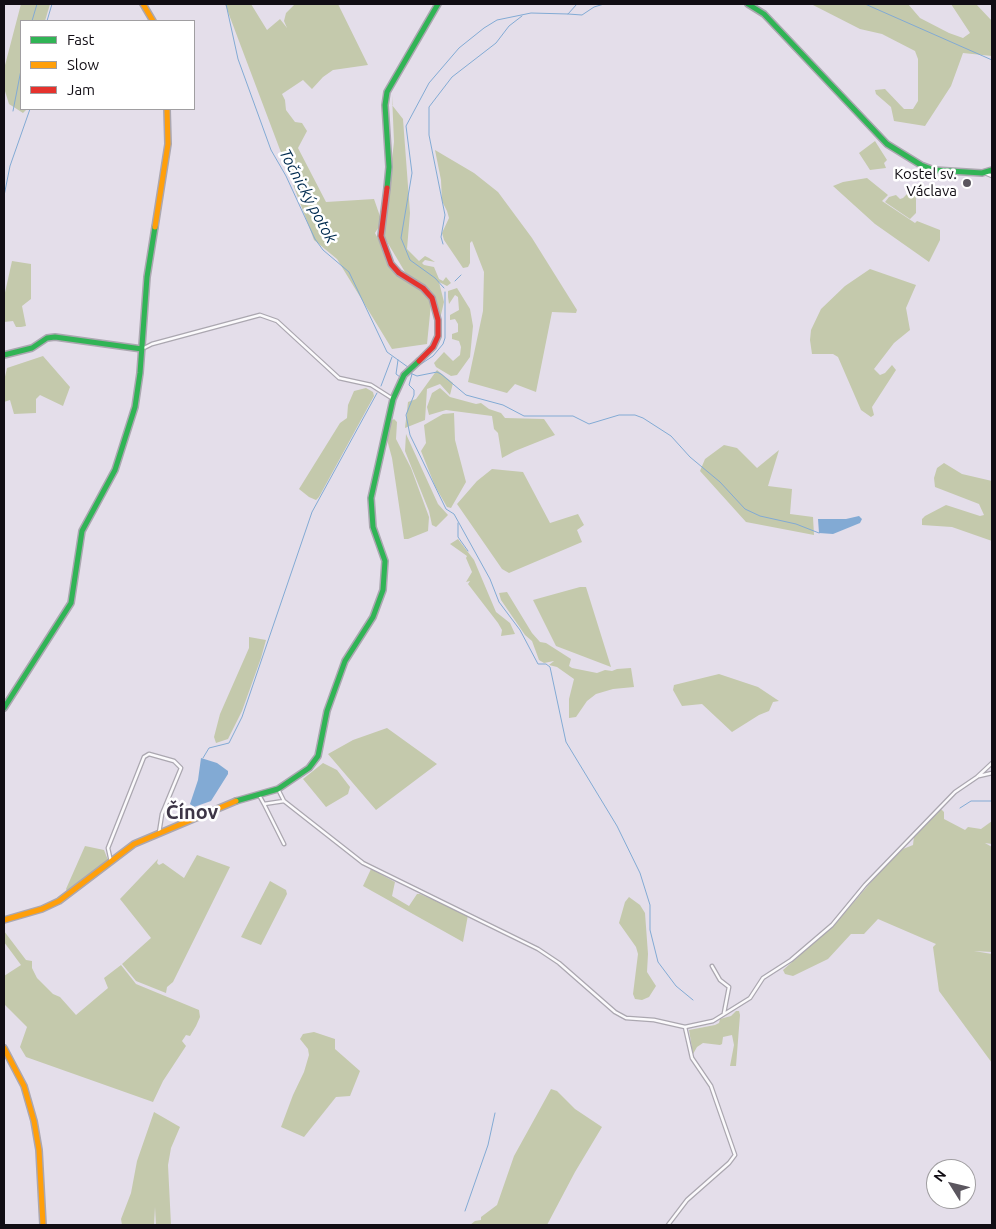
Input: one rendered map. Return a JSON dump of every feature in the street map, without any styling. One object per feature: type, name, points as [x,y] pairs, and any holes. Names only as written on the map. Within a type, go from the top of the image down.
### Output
[{"type":"street","points":[[144,4],[152,20]]},
{"type":"street","points":[[4,920],[42,909],[54,903],[134,844],[159,832],[224,805],[278,789],[309,768],[316,760],[327,711],[345,662],[373,617],[381,600],[385,580],[385,561],[373,527],[371,498],[393,399],[398,384],[408,370],[436,342],[438,320],[435,307],[427,293],[399,273],[391,264],[381,236],[389,166],[385,106],[391,82],[438,4]]},
{"type":"street","points":[[748,4],[764,14],[887,144],[928,168],[985,173],[992,176]]},
{"type":"street","points":[[4,708],[71,603],[82,531],[107,488],[122,451],[138,390],[147,277],[168,144],[167,110]]},
{"type":"street","points":[[985,173],[992,170]]},
{"type":"street","points":[[4,355],[32,348],[47,338],[55,337],[142,349],[152,344],[260,315],[277,321],[339,378],[371,385],[393,399]]},
{"type":"street","points":[[111,862],[108,848],[144,757],[149,754],[174,761],[181,768],[162,814],[159,832]]},
{"type":"street","points":[[278,789],[284,801],[302,813],[342,849],[362,863],[538,949],[559,963],[615,1012],[626,1018],[654,1020],[685,1027],[705,1023],[750,998],[768,973],[791,960],[814,942],[955,792],[977,777],[992,762]]},
{"type":"street","points":[[977,777],[992,773]]},
{"type":"street","points":[[259,795],[284,844]]},
{"type":"street","points":[[264,804],[284,801]]},
{"type":"street","points":[[712,966],[720,980],[729,987],[726,1009],[723,1014]]},
{"type":"street","points":[[668,1225],[687,1200],[729,1163],[735,1155],[711,1086],[691,1055],[685,1027]]},
{"type":"street","points":[[4,1048],[24,1086],[35,1124],[43,1225]]},
{"type":"green space","points":[[21,4],[50,4],[45,20],[20,20],[20,110],[26,110],[23,113],[9,104],[4,88],[4,69]]},
{"type":"green space","points":[[225,4],[251,4],[267,30],[280,19],[287,28],[284,21],[286,13],[295,4],[338,4],[368,65],[333,70],[323,77],[312,89],[303,80],[282,94],[286,110],[295,122],[302,123],[307,131],[298,148],[326,202],[374,199],[382,222],[375,233],[390,262],[416,282],[405,272],[383,235],[394,142],[392,106],[403,119],[410,213],[407,249],[419,261],[425,256],[435,262],[425,260],[422,263],[434,267],[439,279],[443,281],[446,277],[451,283],[447,286],[439,282],[444,302],[440,319],[432,294],[427,344],[392,349],[337,259],[314,240]]},
{"type":"green space","points":[[811,4],[908,4],[920,18],[963,38],[970,33],[951,4],[976,4],[992,21],[992,56],[963,53],[951,86],[925,126],[894,121],[891,107],[876,94],[875,90],[885,89],[904,109],[913,109],[918,101],[918,59],[915,51],[882,34],[860,29]]},
{"type":"green space","points":[[875,141],[887,160],[884,163],[886,168],[870,170],[859,153]]},
{"type":"green space","points":[[435,150],[474,173],[498,192],[532,238],[577,310],[576,313],[552,312],[536,392],[515,384],[507,393],[468,382],[483,311],[484,272],[472,241],[470,243],[470,263],[468,267],[463,268],[444,240],[442,233],[449,218],[442,201],[441,180]]},
{"type":"green space","points":[[867,178],[888,195],[882,201],[915,223],[917,221],[940,230],[940,240],[929,262],[875,224],[833,186],[843,182]]},
{"type":"green space","points":[[910,191],[914,191],[916,213],[910,219],[885,202],[889,197],[896,195],[900,199],[903,198]]},
{"type":"green space","points":[[12,261],[31,264],[31,299],[22,306],[26,326],[21,327],[16,327],[13,321],[4,322],[4,297]]},
{"type":"green space","points":[[870,269],[916,285],[906,308],[910,330],[894,343],[874,369],[880,375],[885,373],[892,365],[896,370],[872,407],[874,415],[871,417],[861,410],[838,357],[833,354],[812,354],[810,340],[811,330],[821,309],[845,286]]},
{"type":"green space","points":[[457,288],[470,309],[473,326],[470,357],[457,375],[451,376],[436,367],[434,363],[444,352],[453,361],[460,355],[461,347],[459,341],[452,339],[452,334],[458,332],[458,324],[455,319],[450,320],[450,315],[459,310],[458,297],[455,295],[449,304],[448,297],[448,291]]},
{"type":"green space","points":[[43,356],[70,387],[63,406],[40,395],[36,399],[36,413],[14,414],[10,400],[4,402],[4,381],[7,368]]},
{"type":"green space","points":[[437,370],[453,383],[450,395],[440,384],[427,389],[425,420],[405,428],[408,402],[416,399]]},
{"type":"green space","points":[[366,388],[373,392],[374,396],[319,497],[316,500],[309,497],[299,489],[340,423],[347,418],[348,405],[354,391]]},
{"type":"green space","points":[[440,388],[450,397],[476,404],[481,403],[489,409],[501,413],[505,418],[544,419],[555,435],[502,458],[498,433],[494,429],[492,416],[446,410],[429,415],[427,407],[432,393]]},
{"type":"green space","points":[[454,413],[455,440],[466,482],[451,508],[447,507],[435,486],[421,451],[426,443],[424,425],[443,414]]},
{"type":"green space","points":[[394,419],[397,422],[396,439],[411,468],[429,517],[428,531],[408,539],[404,539],[392,458],[386,436],[390,422]]},
{"type":"green space","points":[[406,434],[438,504],[448,515],[436,527],[432,525],[429,511],[405,451]]},
{"type":"green space","points":[[724,445],[737,448],[757,468],[779,450],[768,486],[792,489],[790,514],[813,517],[814,535],[746,522],[700,471],[705,459]]},
{"type":"green space","points":[[944,463],[962,474],[992,481],[992,541],[952,527],[922,525],[922,519],[925,516],[946,505],[980,516],[984,515],[979,504],[935,487],[934,478],[937,468]]},
{"type":"green space","points":[[492,469],[523,472],[550,523],[578,514],[584,525],[577,530],[582,542],[509,573],[502,569],[457,504],[477,481]]},
{"type":"green space","points":[[458,539],[474,560],[496,612],[510,623],[515,634],[501,636],[502,630],[498,623],[468,584],[470,581],[466,582],[472,572],[466,558],[467,556],[450,544]]},
{"type":"green space","points":[[586,587],[611,667],[556,646],[533,600]]},
{"type":"green space","points":[[507,592],[532,633],[540,642],[546,643],[571,659],[569,666],[597,673],[605,670],[612,671],[631,668],[634,687],[613,689],[596,694],[587,701],[576,717],[569,718],[569,699],[574,679],[557,667],[549,665],[554,661],[544,663],[539,660],[532,641],[525,635],[501,600],[499,593]]},
{"type":"green space","points":[[249,637],[266,640],[261,658],[242,711],[228,739],[216,743],[214,737],[220,714],[249,648]]},
{"type":"green space","points":[[719,674],[758,687],[779,701],[773,702],[769,711],[732,732],[702,704],[682,706],[673,690],[674,685]]},
{"type":"green space","points":[[387,728],[437,764],[376,810],[328,754],[353,740]]},
{"type":"green space","points":[[323,763],[337,770],[350,787],[348,794],[326,807],[303,779]]},
{"type":"green space","points":[[939,807],[944,812],[944,819],[965,830],[968,827],[981,829],[992,821],[992,844],[985,843],[992,847],[992,952],[974,951],[992,954],[992,1063],[939,991],[933,947],[936,944],[878,919],[864,934],[851,934],[828,959],[793,976],[785,974],[783,970],[835,924],[884,867],[903,849],[913,845],[914,836]]},
{"type":"green space","points":[[85,846],[104,850],[108,860],[68,893],[66,889]]},
{"type":"green space","points":[[197,855],[230,867],[173,982],[167,987],[166,993],[136,981],[122,964],[151,938],[120,899],[158,859],[157,863],[159,865],[163,863],[184,878]]},
{"type":"green space","points":[[371,869],[395,882],[392,896],[409,906],[417,894],[420,894],[468,915],[463,942],[363,886]]},
{"type":"green space","points":[[270,881],[286,890],[287,894],[261,945],[241,937]]},
{"type":"green space","points":[[629,897],[640,905],[645,913],[648,954],[647,972],[656,986],[649,997],[642,1000],[635,999],[633,994],[638,954],[636,947],[619,923],[625,902]]},
{"type":"green space","points":[[4,931],[26,960],[32,961],[32,968],[37,978],[53,994],[60,997],[76,1015],[108,988],[104,978],[121,965],[136,984],[199,1010],[200,1017],[196,1026],[190,1036],[186,1035],[182,1041],[186,1046],[163,1081],[153,1102],[26,1057],[20,1047],[27,1027],[4,1004],[4,976],[21,965],[4,942]]},
{"type":"green space","points":[[736,1011],[739,1011],[740,1015],[736,1066],[730,1066],[734,1045],[732,1035],[723,1037],[722,1044],[720,1045],[703,1043],[697,1047],[693,1054],[689,1030],[715,1025],[719,1023],[720,1019],[731,1016]]},
{"type":"green space","points":[[314,1032],[335,1039],[335,1049],[360,1071],[350,1096],[336,1097],[304,1137],[281,1127],[304,1072],[309,1055],[308,1049],[300,1039],[303,1034]]},
{"type":"green space","points":[[551,1089],[557,1091],[575,1109],[602,1127],[575,1172],[547,1225],[470,1225],[475,1221],[481,1220],[481,1217],[497,1205],[514,1156]]},
{"type":"green space","points":[[154,1112],[180,1127],[171,1148],[168,1165],[171,1225],[156,1225],[155,1207],[154,1225],[122,1225],[121,1219],[131,1193],[137,1161]]},
{"type":"water","points":[[859,516],[862,519],[860,523],[833,534],[819,533],[818,519],[846,519]]},
{"type":"water","points":[[201,758],[217,763],[228,771],[228,774],[211,801],[194,807],[190,804],[198,780]]},
{"type":"waterway","points":[[32,20],[37,4]]},
{"type":"waterway","points":[[47,20],[52,4]]},
{"type":"waterway","name":"Točnický potok","points":[[226,4],[238,59],[271,150],[286,176],[315,239],[323,250],[349,272],[387,352],[412,370],[433,356],[443,344],[445,338],[445,292]]},
{"type":"waterway","name":"Točnický potok","points":[[444,288],[435,278],[410,260],[401,238],[412,173],[406,126],[429,83],[459,48],[484,28],[497,20],[531,13],[568,14],[577,4]]},
{"type":"waterway","points":[[568,14],[582,15],[594,7],[604,4]]},
{"type":"waterway","name":"Točnický potok","points":[[865,4],[992,60]]},
{"type":"waterway","points":[[443,244],[441,237],[445,215],[429,135],[429,107],[452,77],[496,43],[509,26],[522,16]]},
{"type":"waterway","points":[[13,111],[20,75]]},
{"type":"waterway","points":[[4,196],[10,166],[30,110]]},
{"type":"waterway","points":[[455,281],[461,275]]},
{"type":"waterway","points":[[381,386],[392,357]]},
{"type":"waterway","points":[[398,360],[396,374],[400,377]]},
{"type":"waterway","points":[[403,380],[412,371]]},
{"type":"waterway","points":[[410,373],[417,376],[437,372],[466,395],[503,405],[524,416],[573,416],[589,424],[619,415],[635,415],[643,418],[671,436],[690,457],[720,482],[745,509],[760,516],[796,524],[819,533]]},
{"type":"waterway","points":[[412,374],[409,385],[414,390],[414,395],[406,415],[410,435],[446,509],[454,514],[490,579],[499,602],[520,630],[538,664],[546,664],[550,667],[566,742],[617,826],[640,873],[650,905],[650,930],[658,962],[676,986],[693,1000]]},
{"type":"waterway","points":[[203,758],[209,748],[229,743],[242,717],[312,512],[377,393]]},
{"type":"waterway","points":[[458,523],[458,537],[468,551]]},
{"type":"waterway","points":[[960,808],[971,801],[992,801]]},
{"type":"waterway","points":[[465,1211],[488,1145],[495,1113]]},
{"type":"traffic: fast","points":[[387,188],[389,167],[385,105],[387,92],[438,4]]},
{"type":"traffic: fast","points":[[748,4],[764,14],[887,144],[921,165],[934,170],[982,173],[992,170]]},
{"type":"traffic: fast","points":[[4,708],[71,603],[82,531],[115,470],[135,407],[140,373],[147,277],[155,227]]},
{"type":"traffic: fast","points":[[4,355],[32,348],[47,338],[55,337],[142,349]]},
{"type":"traffic: fast","points":[[236,801],[278,789],[309,768],[318,756],[327,711],[345,661],[373,617],[383,590],[385,561],[373,527],[371,498],[393,399],[404,375],[419,361]]},
{"type":"traffic: slow","points":[[143,4],[152,20]]},
{"type":"traffic: slow","points":[[155,227],[168,144],[167,110]]},
{"type":"traffic: slow","points":[[4,920],[42,909],[59,901],[134,844],[236,801]]},
{"type":"traffic: slow","points":[[4,1048],[24,1086],[34,1121],[39,1150],[43,1225]]},
{"type":"traffic: jam","points":[[387,188],[381,236],[391,264],[399,273],[423,288],[432,298],[438,320],[438,336],[433,347],[419,361]]},
{"type":"place","name":"Kostel sv. Václava","points":[[967,183]]},
{"type":"district","name":"Čínov","points":[[192,812]]}]
